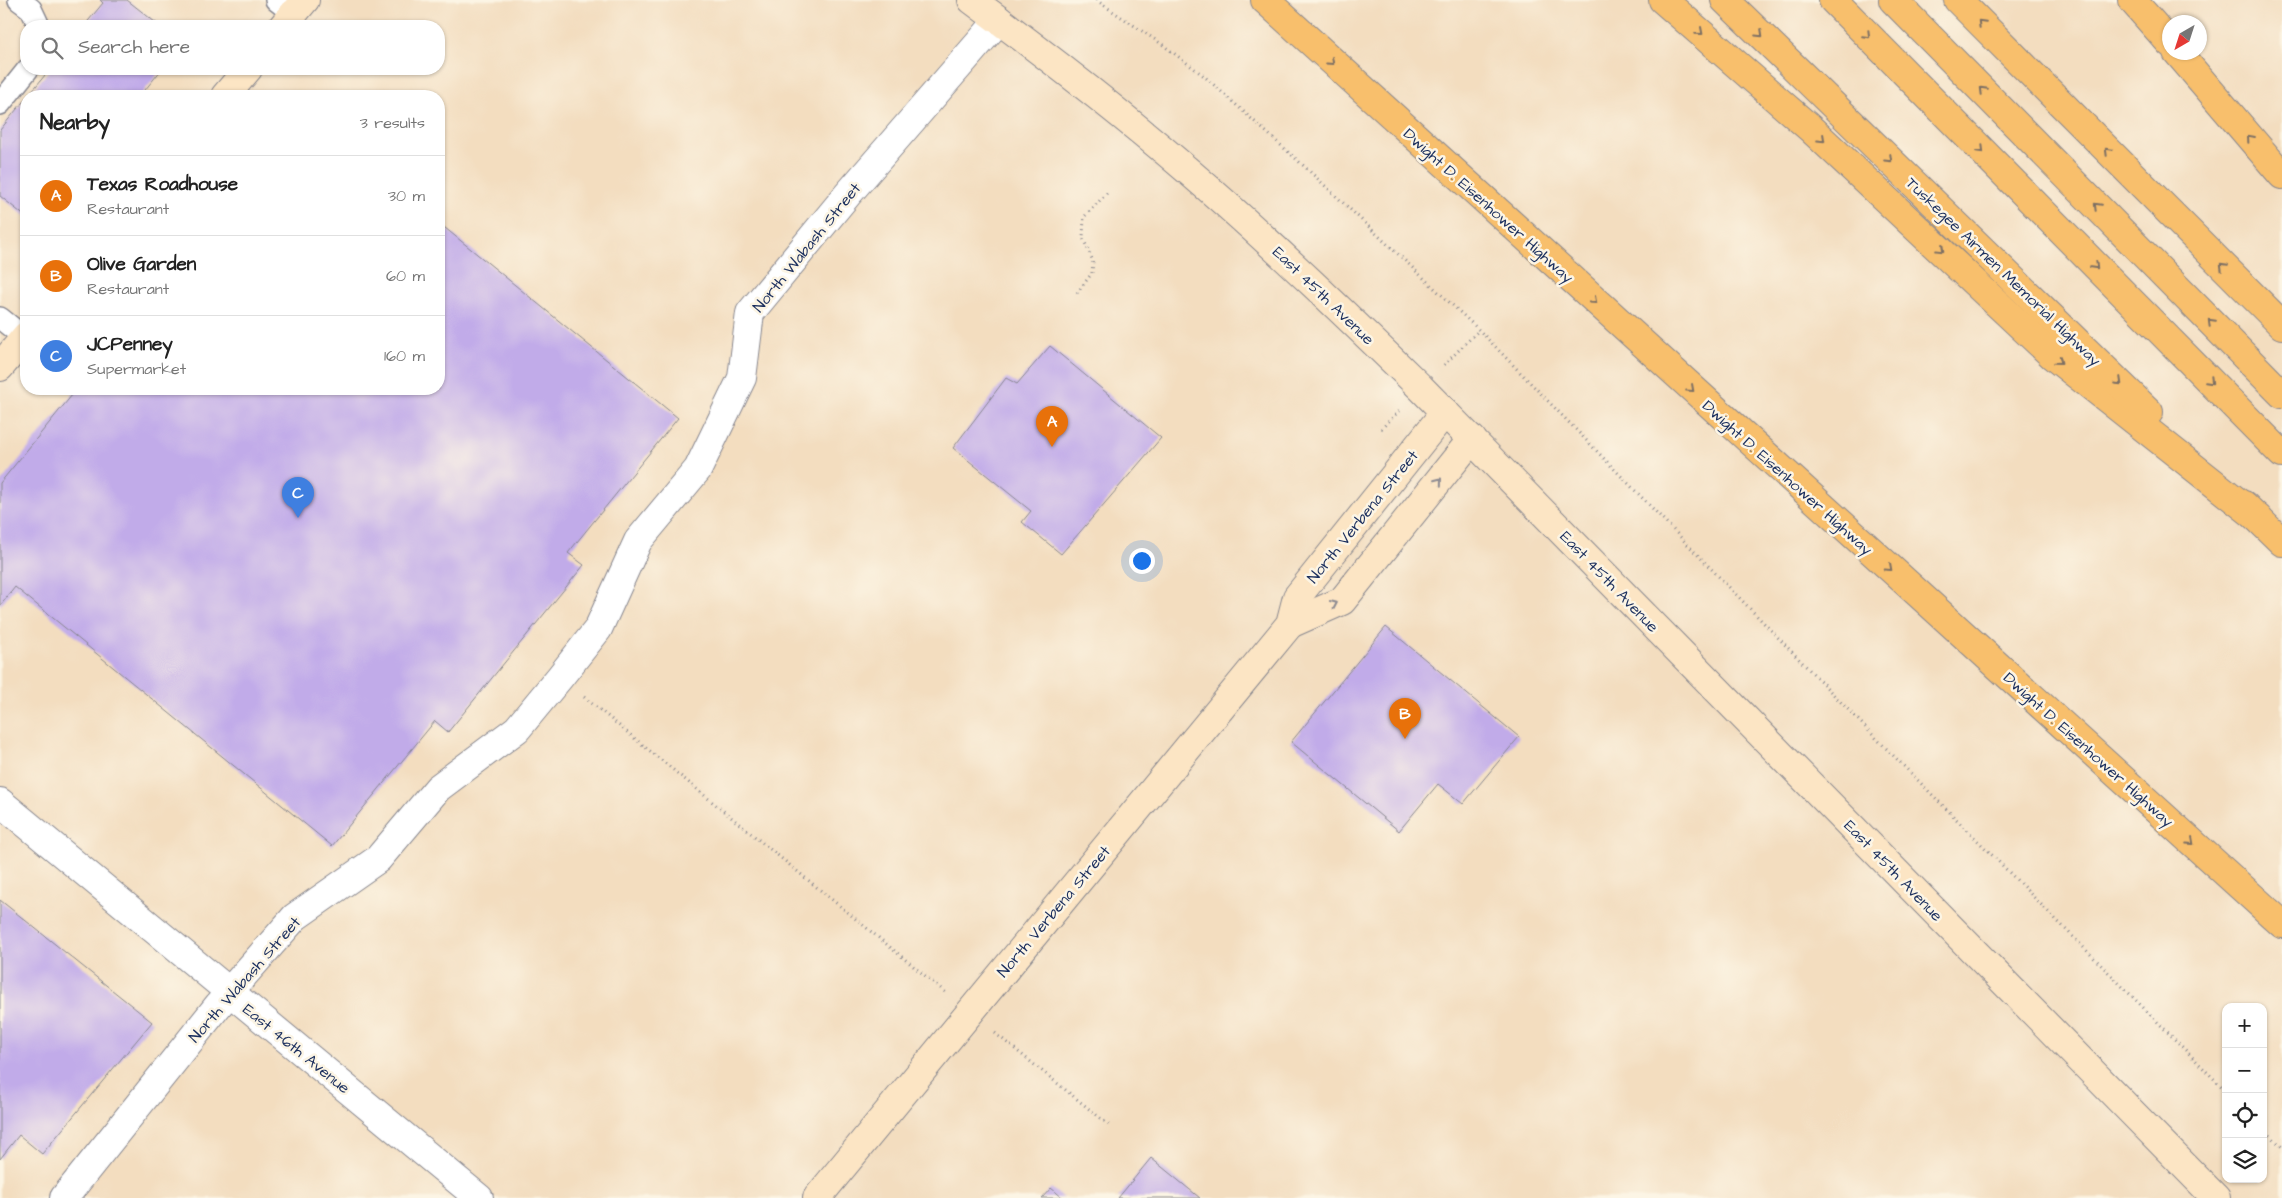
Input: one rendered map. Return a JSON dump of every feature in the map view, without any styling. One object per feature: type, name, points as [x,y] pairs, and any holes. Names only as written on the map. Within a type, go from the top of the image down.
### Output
[{"type":"highway","points":[[1254,0],[1295,29]]},
{"type":"highway","points":[[1265,0],[1295,29]]},
{"type":"highway","points":[[1663,0],[1812,130],[2053,356],[2258,518]]},
{"type":"highway","name":"Tuskegee Airmen Memorial Highway","points":[[1725,0],[2282,542]]},
{"type":"highway","points":[[1833,0],[2282,454]]},
{"type":"highway","points":[[1894,0],[2282,394]]},
{"type":"highway","points":[[1958,0],[2282,325]]},
{"type":"highway","points":[[2132,0],[2162,35]]},
{"type":"highway","name":"Dwight D. Eisenhower Highway","points":[[1295,29],[2282,924]]},
{"type":"highway","points":[[2184,60],[2282,175]]},
{"type":"street","name":"East 45th Avenue","points":[[972,0],[1116,110],[1292,263],[1445,412],[2216,1198]]},
{"type":"street","name":"North Wabash Street","points":[[64,1198],[229,992],[295,917],[378,860],[438,788],[517,729],[560,677],[598,629],[638,541],[698,469],[742,378],[750,313],[848,194],[999,20]]},
{"type":"street","points":[[230,90],[243,75]]},
{"type":"street","points":[[0,367],[20,343]]},
{"type":"street","name":"North Verbena Street","points":[[817,1198],[1290,624],[1297,597],[1445,412]]},
{"type":"street","name":"North Verbena Street","points":[[1290,624],[1342,601],[1472,440]]},
{"type":"street","name":"East 46th Avenue","points":[[0,802],[479,1198]]},
{"type":"lane","points":[[19,0],[31,9],[37,20]]},
{"type":"lane","points":[[0,104],[23,75]]},
{"type":"lane","points":[[0,318],[20,333]]},
{"type":"path","points":[[1096,0],[1163,45],[1204,76],[1305,166],[1478,330],[1860,721],[2222,1087]]},
{"type":"path","points":[[1077,293],[1092,272],[1093,261],[1083,238],[1084,217],[1107,193]]},
{"type":"path","points":[[560,677],[1109,1124]]},
{"type":"path","points":[[2267,1132],[2282,1147]]},
{"type":"building","points":[[100,0],[127,0],[152,20],[89,20],[103,3]]},
{"type":"building","points":[[45,75],[157,75],[145,90],[33,90]]},
{"type":"building","points":[[20,105],[20,212],[0,196],[0,130]]},
{"type":"building","points":[[445,228],[678,418],[568,553],[584,565],[448,732],[435,721],[332,846],[15,587],[0,606],[0,483],[72,395],[445,395]]},
{"type":"building","points":[[1050,346],[1161,438],[1061,554],[1022,522],[1031,511],[953,448],[1006,378],[1017,384]]},
{"type":"building","points":[[1386,627],[1519,737],[1463,804],[1438,784],[1399,831],[1291,742]]},
{"type":"building","points":[[0,900],[152,1022],[42,1154],[19,1135],[0,1159]]},
{"type":"building","points":[[1151,1158],[1200,1198],[1118,1198]]},
{"type":"building","points":[[1051,1188],[1063,1198],[1042,1198]]},
{"type":"place","name":"Texas Roadhouse","points":[[1052,447]]},
{"type":"place","name":"JCPenney","points":[[298,518]]},
{"type":"place","name":"Olive Garden","points":[[1405,739]]}]
